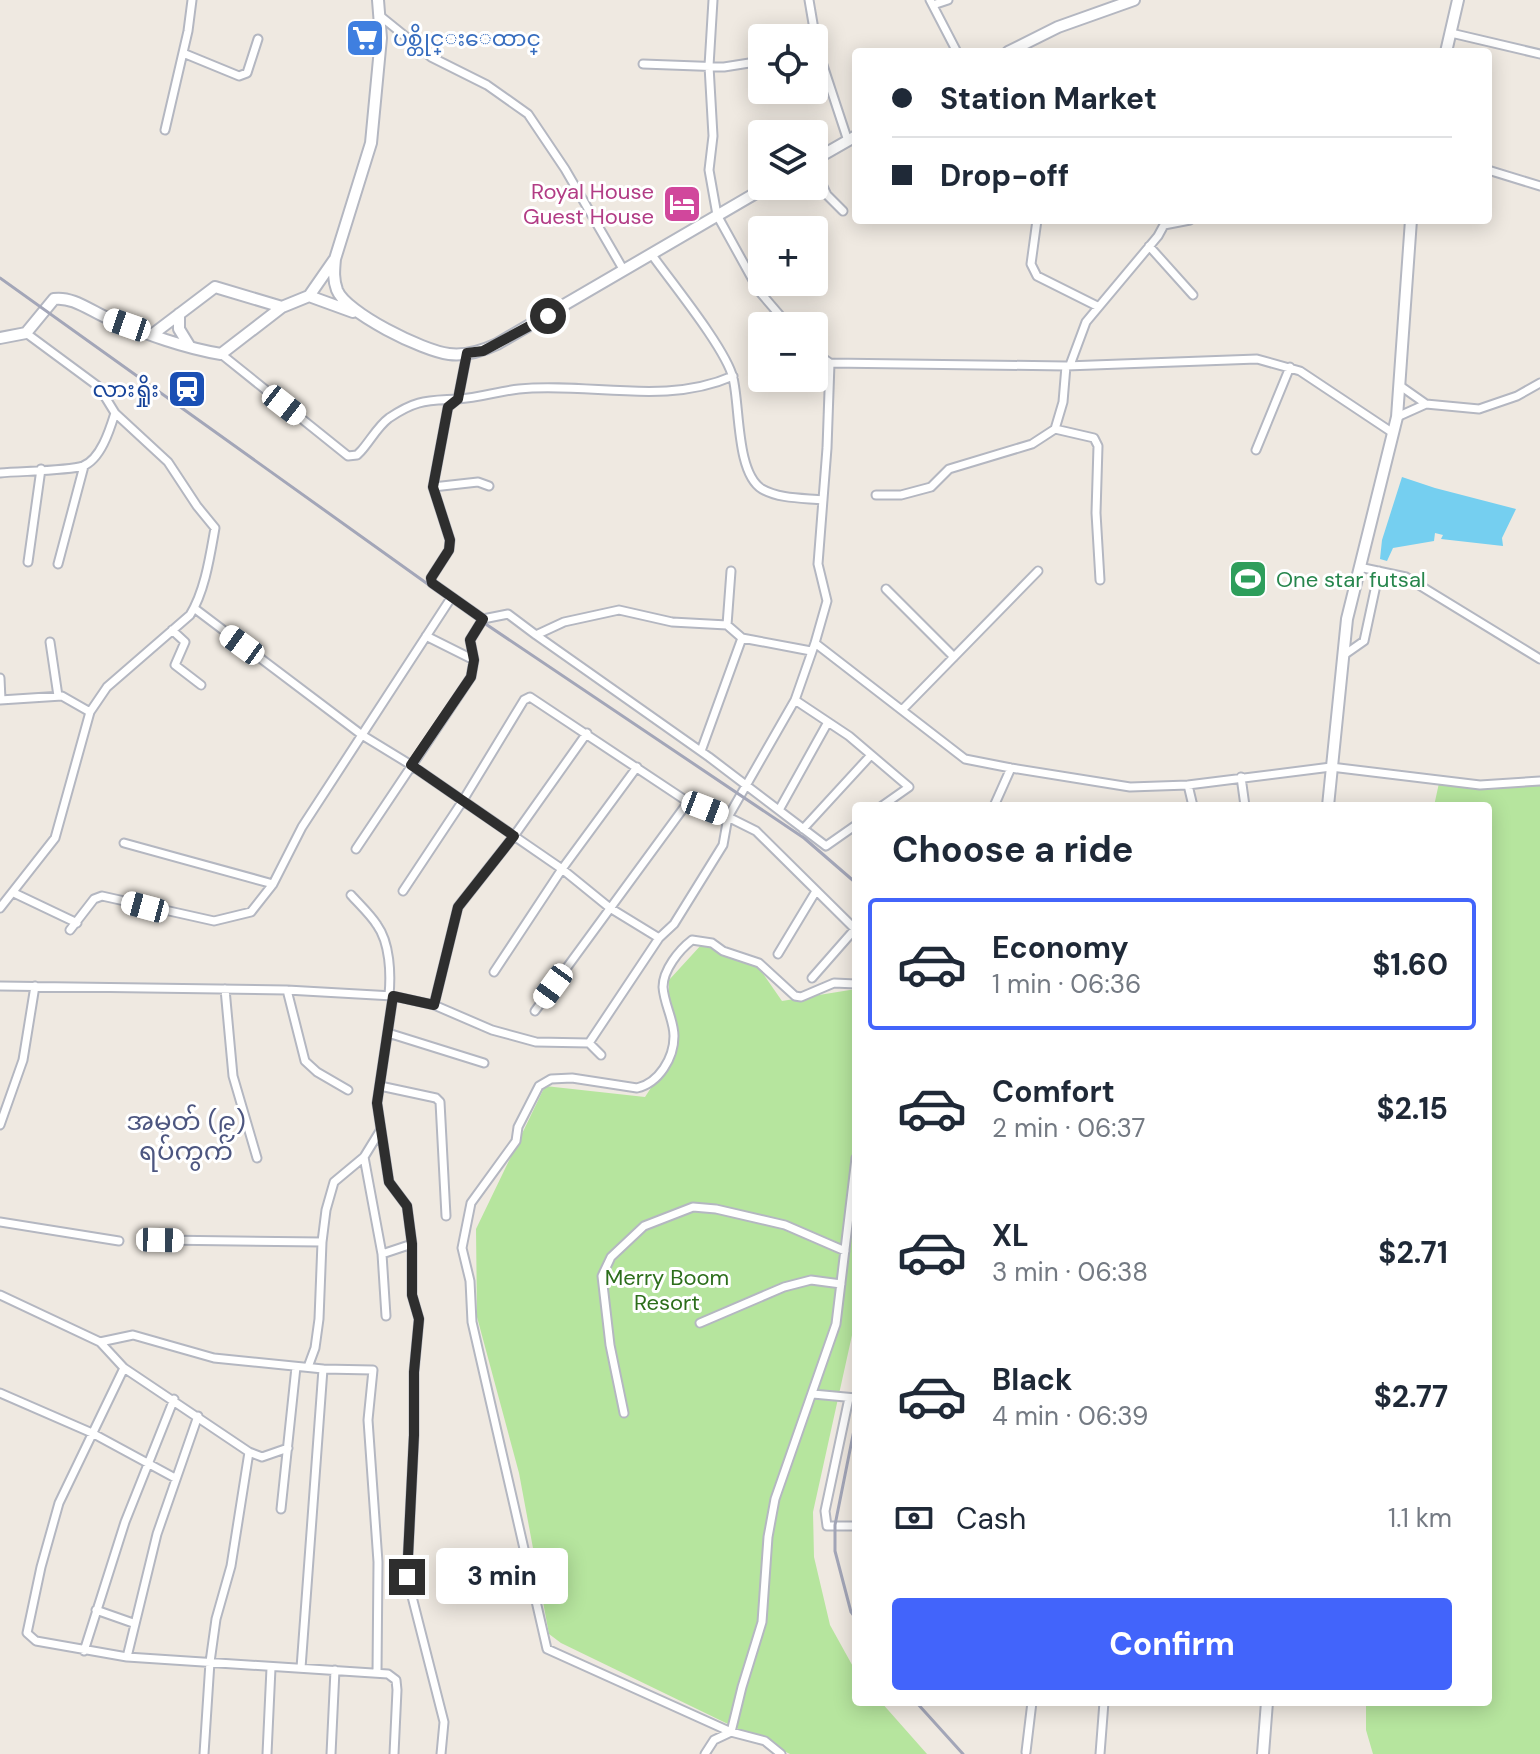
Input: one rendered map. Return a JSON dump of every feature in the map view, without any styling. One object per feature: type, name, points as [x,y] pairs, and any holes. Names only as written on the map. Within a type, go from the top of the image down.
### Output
[{"type":"main road","points":[[378,0],[381,38],[371,143],[335,259],[333,276],[337,291],[347,306],[367,318],[425,348],[449,354],[483,351],[748,197]]},
{"type":"main road","points":[[1016,48],[1058,27],[1134,0]]},
{"type":"main road","points":[[1447,48],[1458,0]]},
{"type":"main road","points":[[828,152],[852,139]]},
{"type":"main road","points":[[1328,802],[1342,656],[1359,567],[1397,417],[1411,224]]},
{"type":"main road","points":[[0,338],[26,333],[54,299],[65,297],[110,320],[221,354],[282,307],[309,296],[335,259]]},
{"type":"main road","points":[[153,334],[215,287],[282,307]]},
{"type":"main road","points":[[309,296],[367,318]]},
{"type":"main road","points":[[179,314],[179,329],[190,347]]},
{"type":"main road","points":[[1263,1754],[1267,1706]]},
{"type":"street","points":[[165,130],[192,0]]},
{"type":"street","points":[[713,0],[709,66],[713,136],[709,170],[717,215],[759,291],[777,312]]},
{"type":"street","points":[[809,0],[812,24]]},
{"type":"street","points":[[948,0],[931,2],[955,48]]},
{"type":"street","points":[[379,15],[431,57],[487,85],[528,114],[565,169],[623,269]]},
{"type":"street","points":[[1451,33],[1540,54]]},
{"type":"street","points":[[183,53],[239,76],[247,73],[258,39]]},
{"type":"street","points":[[643,64],[709,66],[748,62]]},
{"type":"street","points":[[828,80],[852,139]]},
{"type":"street","points":[[1492,171],[1540,186]]},
{"type":"street","points":[[828,196],[843,211]]},
{"type":"street","points":[[1037,224],[1033,271],[1037,276],[1097,306]]},
{"type":"street","points":[[876,495],[901,495],[931,487],[949,469],[1032,444],[1055,429],[1063,402],[1068,365],[1086,322],[1149,246],[1163,224]]},
{"type":"street","points":[[1149,246],[1193,295]]},
{"type":"street","points":[[652,255],[716,344],[733,376],[749,472],[761,489],[778,495],[823,500]]},
{"type":"street","points":[[0,908],[55,838],[90,712],[107,687],[194,608],[208,565],[215,528],[168,462],[115,413],[99,387],[26,333]]},
{"type":"street","points":[[467,353],[458,399],[448,407],[433,487],[450,540],[449,550],[431,578],[432,583],[483,619],[508,614],[701,751],[826,846],[852,828]]},
{"type":"street","points":[[221,354],[348,456],[357,455],[386,420],[414,404],[436,398],[458,399],[520,389],[650,393],[713,384],[733,376]]},
{"type":"street","points":[[589,1043],[659,938],[674,924],[723,845],[728,817],[795,700],[827,601],[818,564],[830,363],[1068,365],[1257,359],[1300,371],[1393,433]]},
{"type":"street","points":[[1256,450],[1290,367]]},
{"type":"street","points":[[1397,417],[1426,404],[1479,409],[1517,396],[1540,383]]},
{"type":"street","points":[[1399,385],[1426,404]]},
{"type":"street","points":[[58,564],[84,466],[97,454],[115,413]]},
{"type":"street","points":[[1055,429],[1094,438],[1098,446],[1096,513],[1100,580]]},
{"type":"street","points":[[0,473],[84,466]]},
{"type":"street","points":[[28,562],[41,469]]},
{"type":"street","points":[[433,487],[478,482],[489,486]]},
{"type":"street","points":[[1359,567],[1406,577],[1540,659]]},
{"type":"street","points":[[727,625],[731,571]]},
{"type":"street","points":[[903,709],[1038,571]]},
{"type":"street","points":[[1342,656],[1364,641],[1379,571]]},
{"type":"street","points":[[886,589],[954,657]]},
{"type":"street","points":[[70,930],[94,899],[102,896],[214,921],[251,912],[273,884],[302,827],[451,598]]},
{"type":"street","points":[[194,608],[362,735],[411,765],[562,869],[610,908],[659,938]]},
{"type":"street","points":[[536,635],[564,622],[619,610],[672,622],[727,625],[742,638],[813,647],[903,709],[965,759],[1130,787],[1188,785],[1331,767],[1480,785],[1540,781]]},
{"type":"street","points":[[356,849],[471,677],[474,660],[470,640],[483,619]]},
{"type":"street","points":[[172,630],[185,642],[175,665],[201,685]]},
{"type":"street","points":[[426,636],[474,660]]},
{"type":"street","points":[[701,751],[742,638]]},
{"type":"street","points":[[50,642],[58,696]]},
{"type":"street","points":[[0,678],[0,700],[58,696],[74,701],[90,712]]},
{"type":"street","points":[[403,891],[524,700],[530,697],[688,802],[756,831],[852,926]]},
{"type":"street","points":[[795,700],[828,722],[909,787],[888,802]]},
{"type":"street","points":[[779,810],[828,722]]},
{"type":"street","points":[[434,1005],[458,907],[514,836],[587,733]]},
{"type":"street","points":[[803,829],[871,755]]},
{"type":"street","points":[[494,972],[562,869],[637,767]]},
{"type":"street","points":[[996,802],[1011,768]]},
{"type":"street","points":[[1241,777],[1244,802]]},
{"type":"street","points":[[1188,785],[1192,802]]},
{"type":"street","points":[[535,1011],[688,802]]},
{"type":"street","points":[[124,843],[273,884]]},
{"type":"street","points":[[778,954],[816,891]]},
{"type":"street","points":[[14,893],[77,923]]},
{"type":"street","points":[[351,895],[378,926],[384,939],[391,977],[388,1033],[377,1103],[389,1182],[407,1206],[412,1244],[412,1295],[419,1319],[414,1372],[407,1577],[444,1722],[441,1754]]},
{"type":"street","points":[[812,978],[852,932]]},
{"type":"street","points":[[781,1754],[765,1741],[731,1732],[547,1649],[472,1322],[470,1281],[462,1248],[471,1203],[516,1141],[518,1127],[539,1086],[551,1079],[572,1078],[637,1088],[646,1086],[659,1076],[673,1046],[674,1034],[664,979],[680,951],[692,940],[712,943],[723,951],[759,963],[795,996],[801,997],[834,983],[852,984]]},
{"type":"street","points":[[0,986],[287,990],[391,996],[434,1005],[492,1030],[536,1042],[589,1043],[601,1055]]},
{"type":"street","points":[[0,1125],[23,1060],[35,986]]},
{"type":"street","points":[[225,989],[233,1076],[257,1158]]},
{"type":"street","points":[[287,990],[305,1061],[317,1072],[348,1090]]},
{"type":"street","points":[[388,1033],[484,1063]]},
{"type":"street","points":[[380,1086],[436,1098],[440,1102],[446,1216]]},
{"type":"street","points":[[308,1367],[315,1348],[322,1242],[334,1182],[364,1157],[380,1130]]},
{"type":"street","points":[[364,1157],[382,1254],[386,1316]]},
{"type":"street","points":[[731,1732],[762,1622],[768,1537],[775,1499],[836,1324],[852,1192]]},
{"type":"street","points":[[624,1413],[610,1345],[602,1276],[611,1257],[644,1226],[693,1207],[716,1209],[785,1225],[845,1251]]},
{"type":"street","points":[[0,1222],[119,1241]]},
{"type":"street","points":[[160,1240],[322,1242]]},
{"type":"street","points":[[382,1254],[412,1244]]},
{"type":"street","points":[[700,1323],[784,1287],[811,1280],[841,1284]]},
{"type":"street","points":[[0,1295],[100,1342],[124,1368],[249,1452],[262,1457],[288,1448]]},
{"type":"street","points":[[100,1342],[133,1335],[214,1358],[296,1367],[373,1370],[368,1420],[378,1562],[377,1673]]},
{"type":"street","points":[[281,1509],[296,1367]]},
{"type":"street","points":[[124,1368],[59,1503],[27,1633],[36,1641],[127,1657],[388,1674],[396,1680],[394,1754]]},
{"type":"street","points":[[301,1668],[323,1369]]},
{"type":"street","points":[[0,1393],[92,1433],[175,1478]]},
{"type":"street","points":[[813,1394],[852,1398],[825,1511],[827,1526],[852,1526]]},
{"type":"street","points":[[84,1651],[125,1522],[174,1399]]},
{"type":"street","points":[[127,1657],[157,1534],[198,1416]]},
{"type":"street","points":[[204,1754],[216,1619],[231,1566],[249,1452]]},
{"type":"street","points":[[96,1610],[133,1623]]},
{"type":"street","points":[[267,1754],[271,1668]]},
{"type":"street","points":[[331,1754],[335,1670]]},
{"type":"street","points":[[1026,1752],[1032,1706]]},
{"type":"street","points":[[1100,1754],[1104,1706]]},
{"type":"street","points":[[705,1754],[714,1740],[731,1732]]},
{"type":"green space","points":[[1439,783],[1540,783],[1540,1754],[1373,1754],[1366,1730],[1366,1706],[1492,1706],[1492,802],[1435,802]]},
{"type":"green space","name":"Merry Boom Resort","points":[[702,944],[759,968],[782,1001],[852,990],[852,1335],[813,1512],[814,1557],[830,1625],[852,1665],[852,1706],[885,1706],[927,1754],[790,1754],[561,1643],[549,1634],[519,1473],[477,1317],[476,1229],[545,1086],[645,1097],[669,1060],[669,980]]},
{"type":"water","points":[[1402,477],[1516,509],[1502,538],[1503,546],[1441,539],[1443,535],[1435,533],[1434,541],[1393,548],[1387,561],[1380,559],[1382,540]]},
{"type":"railway","points":[[0,278],[450,600],[804,838],[852,880]]},
{"type":"railway","points":[[852,1440],[835,1525],[835,1551],[852,1613]]},
{"type":"railway","points":[[920,1706],[963,1754]]},
{"type":"place","name":"ပစ္တိုင္းေထာင္","points":[[365,38]]},
{"type":"place","name":"Royal House Guest House","points":[[682,204]]},
{"type":"place","name":"လားရှိုး","points":[[187,389]]},
{"type":"place","name":"One star futsal","points":[[1248,579]]},
{"type":"district","name":"အမှတ် (၉) ရပ်ကွက်","points":[[186,1136]]},
{"type":"route","points":[[407,1577],[414,1372],[419,1319],[412,1295],[412,1244],[407,1206],[389,1182],[377,1103],[393,996],[434,1005],[455,913],[514,836],[411,765],[471,677],[474,660],[470,640],[483,619],[432,583],[431,578],[449,550],[450,540],[433,487],[448,407],[458,399],[467,353],[483,351],[548,316]]}]
